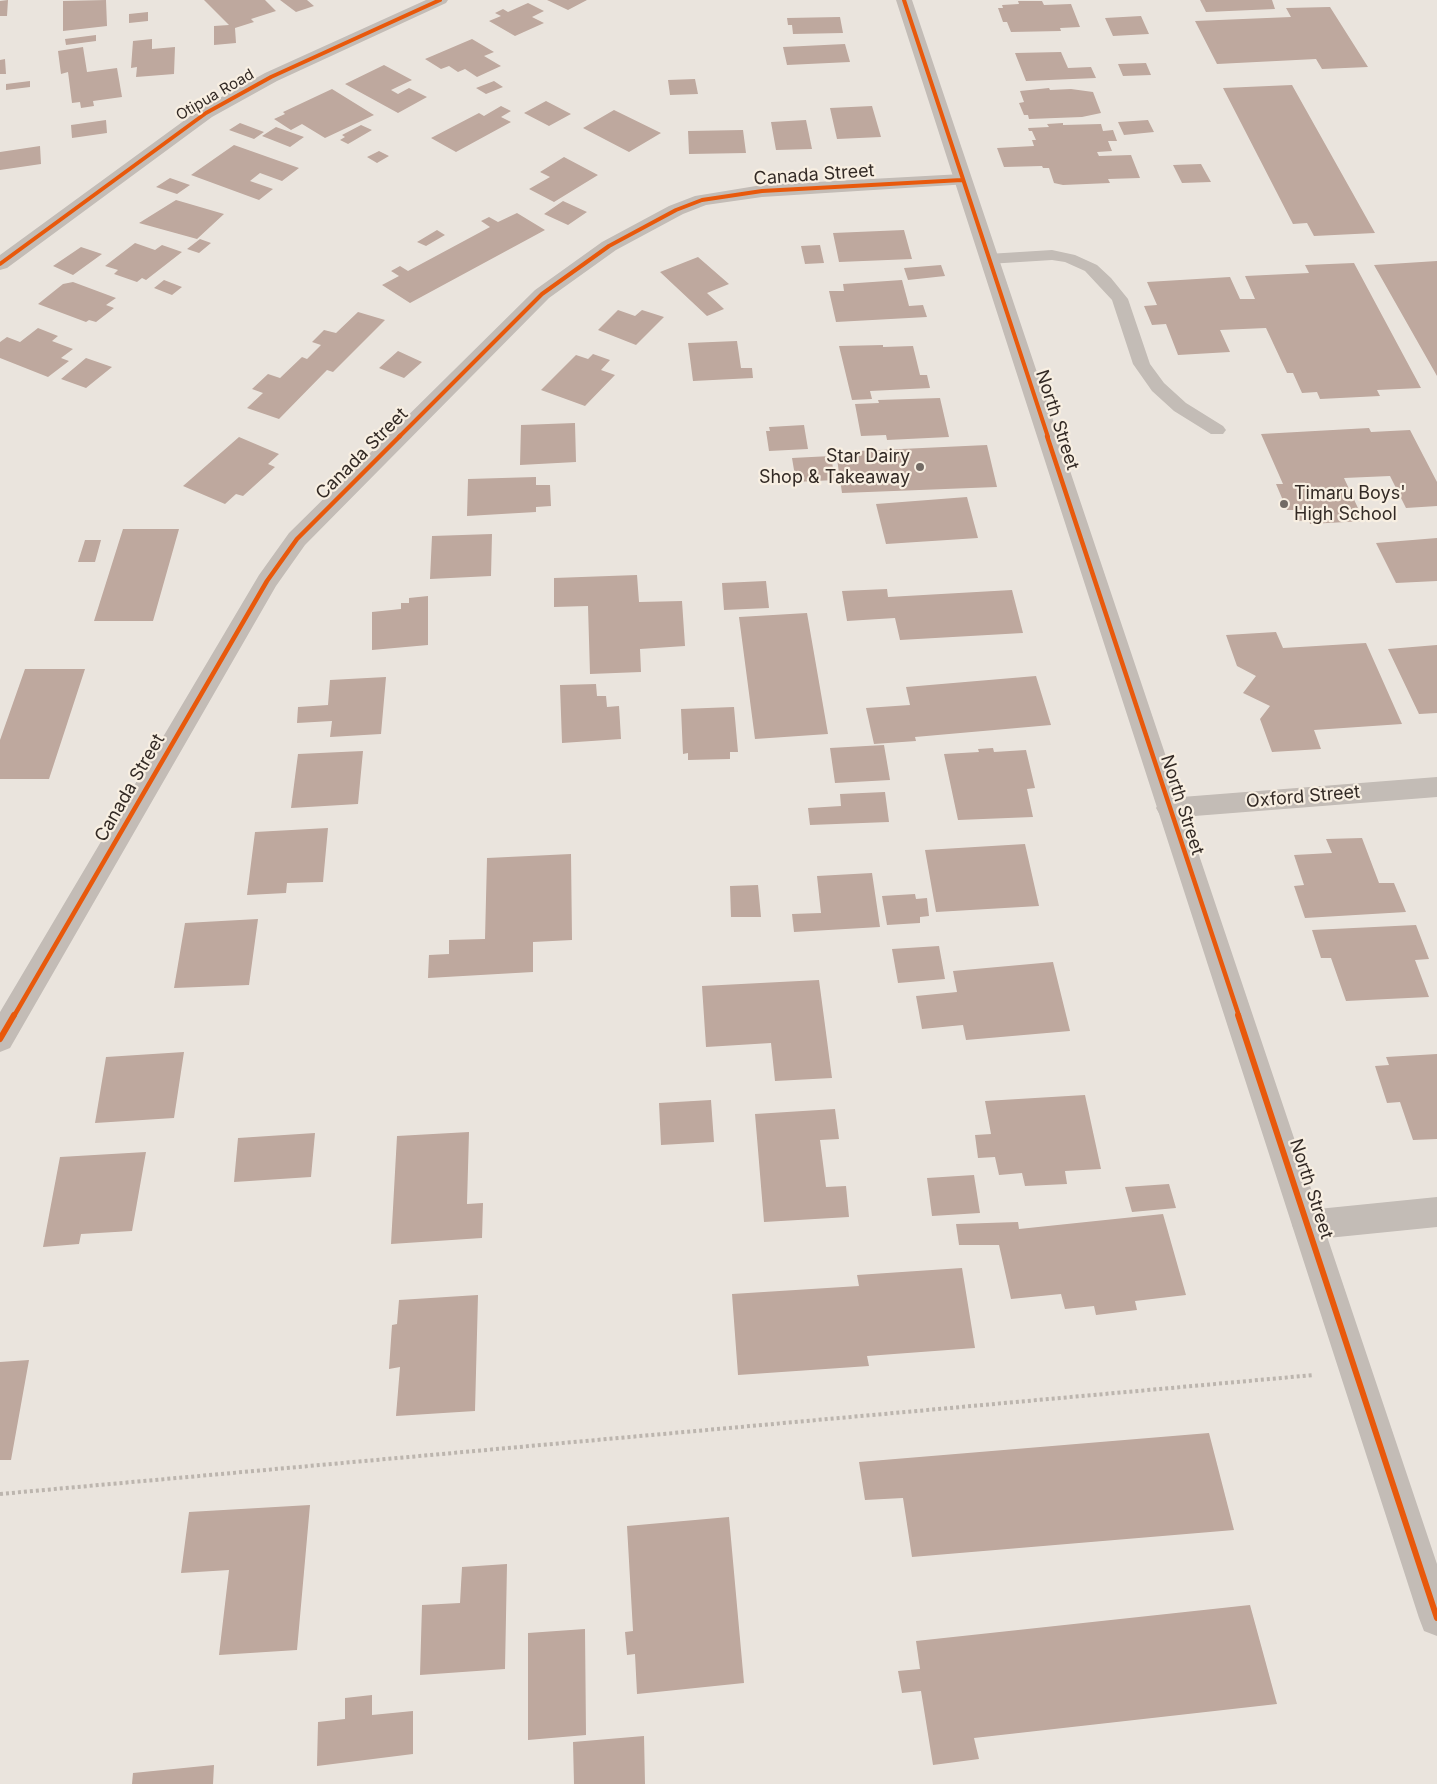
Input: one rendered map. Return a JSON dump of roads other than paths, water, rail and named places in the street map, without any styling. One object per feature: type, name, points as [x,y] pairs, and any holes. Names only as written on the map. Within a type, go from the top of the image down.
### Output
[{"type":"street","name":"Otipua Road","points":[[0,264],[206,113],[271,77],[440,0]]},
{"type":"street","name":"North Street","points":[[904,0],[1168,808],[1437,1618]]},
{"type":"street","name":"Canada Street","points":[[0,1039],[267,582],[297,539],[542,294],[609,246],[676,210],[702,200],[762,191],[962,180]]},
{"type":"street","name":"Oxford Street","points":[[1168,808],[1437,786]]},
{"type":"street","points":[[1308,1225],[1437,1212]]},
{"type":"lane","points":[[988,259],[1052,256],[1069,258],[1090,268],[1105,281],[1120,299],[1142,364],[1158,387],[1180,407],[1216,430]]},
{"type":"place","name":"Star Dairy Shop & Takeaway","points":[[920,467]]},
{"type":"place","name":"Timaru Boys' High School","points":[[1284,504]]}]
